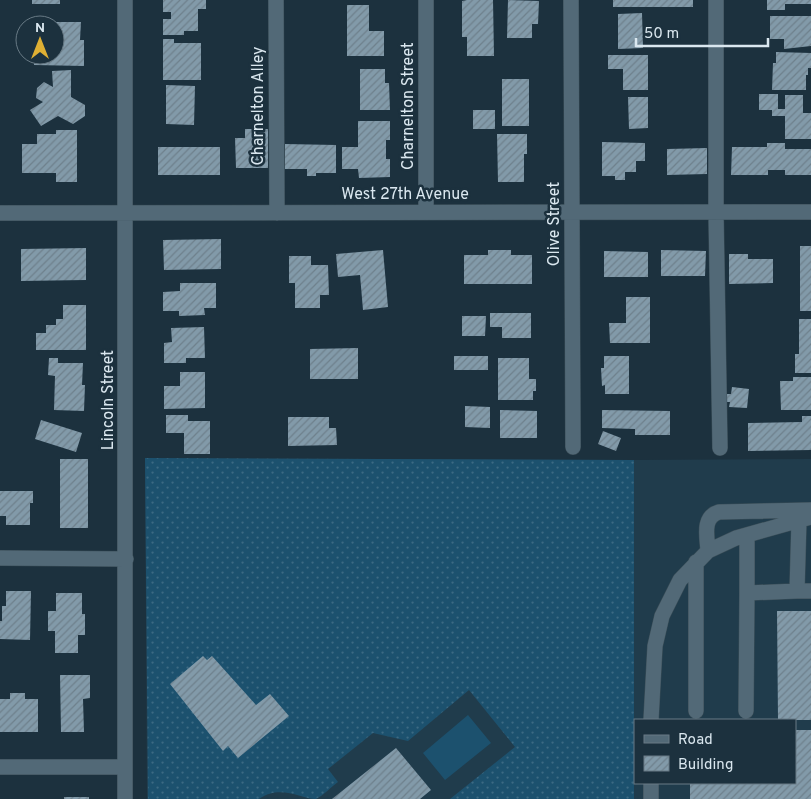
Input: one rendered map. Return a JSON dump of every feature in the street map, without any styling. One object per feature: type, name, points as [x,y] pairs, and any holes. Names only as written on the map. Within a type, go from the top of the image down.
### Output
[{"type":"street","name":"Lincoln Street","points":[[125,0],[125,799]]},
{"type":"street","name":"Charnelton Alley","points":[[276,0],[276,212]]},
{"type":"street","name":"Charnelton Street","points":[[426,0],[426,212]]},
{"type":"street","name":"Olive Street","points":[[571,0],[573,447]]},
{"type":"street","points":[[716,0],[716,212],[720,448]]},
{"type":"street","name":"West 27th Avenue","points":[[0,212],[811,212]]},
{"type":"street","points":[[708,551],[707,526],[708,519],[712,514],[719,512],[811,510]]},
{"type":"street","points":[[651,719],[655,646],[662,616],[680,580],[708,551],[747,535],[805,518],[804,591],[747,593]]},
{"type":"street","points":[[746,712],[747,535]]},
{"type":"street","points":[[0,558],[126,559]]},
{"type":"street","points":[[696,562],[696,711]]},
{"type":"street","points":[[0,767],[125,767]]},
{"type":"street","points":[[651,784],[651,799]]},
{"type":"shaded area","points":[[145,458],[811,459],[811,799],[147,799]]},
{"type":"shaded area","points":[[145,458],[634,460],[634,799],[450,799],[515,747],[469,690],[408,741],[373,733],[328,769],[338,782],[316,799],[282,792],[259,799],[148,799]]},
{"type":"shaded area","points":[[468,715],[491,743],[445,780],[423,753]]},
{"type":"building","points":[[32,0],[60,0],[60,4],[32,4]]},
{"type":"building","points":[[163,0],[206,0],[206,9],[198,9],[198,31],[184,31],[184,35],[163,35],[163,19],[171,19],[171,12],[163,12]]},
{"type":"building","points":[[493,0],[494,56],[467,56],[467,37],[462,37],[462,1]]},
{"type":"building","points":[[508,0],[539,1],[538,24],[532,24],[532,38],[507,38]]},
{"type":"building","points":[[613,0],[693,0],[693,7],[613,7]]},
{"type":"building","points":[[767,0],[811,0],[811,4],[785,4],[785,10],[767,10]]},
{"type":"building","points":[[347,5],[369,5],[369,31],[384,31],[384,56],[347,56]]},
{"type":"building","points":[[642,13],[643,48],[618,49],[618,14]]},
{"type":"building","points":[[770,16],[811,16],[811,46],[784,49],[784,39],[770,39]]},
{"type":"building","points":[[65,22],[81,22],[80,40],[84,40],[84,66],[34,65],[65,65]]},
{"type":"building","points":[[163,39],[174,39],[174,43],[201,43],[201,80],[163,80]]},
{"type":"building","points":[[776,52],[811,53],[811,68],[808,68],[808,75],[806,75],[806,90],[772,90],[773,63],[776,63]]},
{"type":"building","points":[[608,55],[648,55],[648,90],[623,90],[623,69],[608,69]]},
{"type":"building","points":[[360,69],[385,69],[385,83],[389,83],[390,110],[360,110]]},
{"type":"building","points":[[71,70],[71,97],[85,105],[85,116],[73,124],[58,116],[41,126],[30,110],[43,102],[36,98],[37,88],[44,82],[53,87],[52,71]]},
{"type":"building","points":[[502,79],[529,79],[529,126],[502,126]]},
{"type":"building","points":[[166,85],[195,86],[194,125],[166,124]]},
{"type":"building","points":[[759,94],[778,94],[778,109],[785,109],[785,95],[803,95],[803,113],[811,113],[811,139],[785,139],[785,116],[772,116],[772,110],[759,110]]},
{"type":"building","points":[[628,97],[648,97],[648,128],[629,129]]},
{"type":"building","points":[[473,110],[495,110],[495,129],[473,129]]},
{"type":"building","points":[[358,121],[390,121],[390,140],[386,140],[386,159],[390,159],[390,177],[359,178],[358,169],[342,169],[342,147],[358,147]]},
{"type":"building","points":[[245,129],[268,129],[268,168],[236,168],[235,138],[245,138]]},
{"type":"building","points":[[56,130],[77,130],[77,182],[56,182],[56,173],[22,173],[22,144],[37,144],[37,134],[56,134]]},
{"type":"building","points":[[497,134],[527,134],[527,154],[524,154],[524,182],[498,182]]},
{"type":"building","points":[[602,142],[645,143],[645,161],[636,161],[636,172],[625,172],[625,180],[615,180],[615,176],[602,176]]},
{"type":"building","points":[[767,143],[785,143],[785,149],[811,149],[811,175],[785,175],[785,170],[768,170],[768,175],[731,175],[732,147],[767,147]]},
{"type":"building","points":[[285,144],[336,145],[336,173],[316,173],[316,176],[307,176],[307,169],[285,169]]},
{"type":"building","points":[[158,147],[220,147],[220,175],[158,175]]},
{"type":"building","points":[[707,148],[707,174],[667,175],[667,149]]},
{"type":"building","points":[[221,239],[221,269],[164,270],[163,240]]},
{"type":"building","points":[[800,246],[811,246],[811,311],[800,311]]},
{"type":"building","points":[[86,248],[86,280],[21,281],[21,249]]},
{"type":"building","points":[[383,250],[388,307],[363,310],[360,275],[338,277],[336,254]]},
{"type":"building","points":[[488,250],[511,250],[511,255],[532,255],[532,284],[464,284],[464,255],[488,255]]},
{"type":"building","points":[[661,250],[706,251],[705,276],[661,276]]},
{"type":"building","points":[[604,251],[648,252],[648,277],[604,277]]},
{"type":"building","points":[[729,254],[748,254],[748,259],[773,259],[773,283],[729,284]]},
{"type":"building","points":[[289,256],[311,256],[311,265],[328,265],[329,295],[320,295],[320,308],[295,308],[295,283],[289,283]]},
{"type":"building","points":[[180,283],[216,283],[216,308],[204,308],[205,315],[179,316],[179,311],[163,311],[163,292],[180,291]]},
{"type":"building","points":[[626,297],[650,297],[650,343],[610,343],[609,323],[626,323]]},
{"type":"building","points":[[63,305],[86,305],[86,350],[36,350],[36,333],[46,333],[46,325],[56,325],[56,319],[63,319]]},
{"type":"building","points":[[490,313],[531,313],[531,338],[502,338],[502,327],[490,327]]},
{"type":"building","points":[[462,316],[486,316],[485,336],[462,336]]},
{"type":"building","points":[[799,319],[811,319],[811,373],[795,373],[795,354],[799,354]]},
{"type":"building","points":[[204,327],[205,358],[186,358],[186,363],[164,363],[164,343],[172,342],[171,328]]},
{"type":"building","points":[[358,348],[358,379],[310,379],[310,349]]},
{"type":"building","points":[[454,356],[488,356],[488,370],[454,370]]},
{"type":"building","points":[[604,356],[629,356],[629,394],[605,394],[605,385],[602,386],[601,368],[604,368]]},
{"type":"building","points":[[49,358],[58,358],[58,363],[83,363],[82,385],[85,385],[84,411],[54,410],[55,376],[48,375]]},
{"type":"building","points":[[498,358],[529,358],[529,379],[536,379],[536,391],[533,391],[533,400],[498,400]]},
{"type":"building","points":[[180,372],[205,372],[205,408],[164,409],[164,386],[180,386]]},
{"type":"building","points":[[793,377],[811,377],[811,410],[781,410],[780,381],[793,381]]},
{"type":"building","points":[[732,387],[749,389],[747,408],[729,407],[730,402],[727,402],[727,394],[731,394]]},
{"type":"building","points":[[465,406],[490,407],[490,428],[465,427]]},
{"type":"building","points":[[500,410],[537,411],[537,438],[500,438]]},
{"type":"building","points":[[602,410],[670,411],[670,435],[635,435],[635,429],[602,428]]},
{"type":"building","points":[[166,415],[188,415],[188,421],[210,421],[210,454],[184,454],[184,433],[166,433]]},
{"type":"building","points":[[802,416],[811,416],[811,450],[748,451],[748,423],[802,422]]},
{"type":"building","points":[[288,417],[329,417],[329,428],[336,428],[337,445],[288,446]]},
{"type":"building","points":[[41,420],[82,433],[76,452],[35,439]]},
{"type":"building","points":[[603,431],[621,438],[616,451],[598,444]]},
{"type":"building","points":[[60,459],[88,459],[88,528],[60,528]]},
{"type":"building","points":[[0,491],[33,491],[33,503],[30,503],[30,525],[6,525],[6,516],[0,516]]},
{"type":"building","points":[[6,591],[31,591],[30,640],[0,639],[0,621],[2,621],[2,606],[6,606]]},
{"type":"building","points":[[56,593],[82,593],[85,635],[78,635],[78,653],[55,653],[55,631],[48,631],[48,611],[56,611]]},
{"type":"building","points":[[777,611],[811,611],[811,720],[778,719]]},
{"type":"building","points":[[203,656],[207,660],[212,656],[256,705],[270,694],[289,716],[238,758],[228,746],[223,751],[170,684]]},
{"type":"building","points":[[60,675],[90,675],[90,698],[83,699],[84,732],[61,732]]},
{"type":"building","points":[[10,693],[25,693],[25,699],[38,699],[38,732],[0,732],[0,699],[10,699]]},
{"type":"building","points":[[796,730],[811,730],[811,799],[690,799],[690,784],[796,784]]},
{"type":"building","points":[[396,748],[431,790],[420,799],[332,799]]},
{"type":"building","points":[[64,797],[89,797],[89,799],[64,799]]}]
